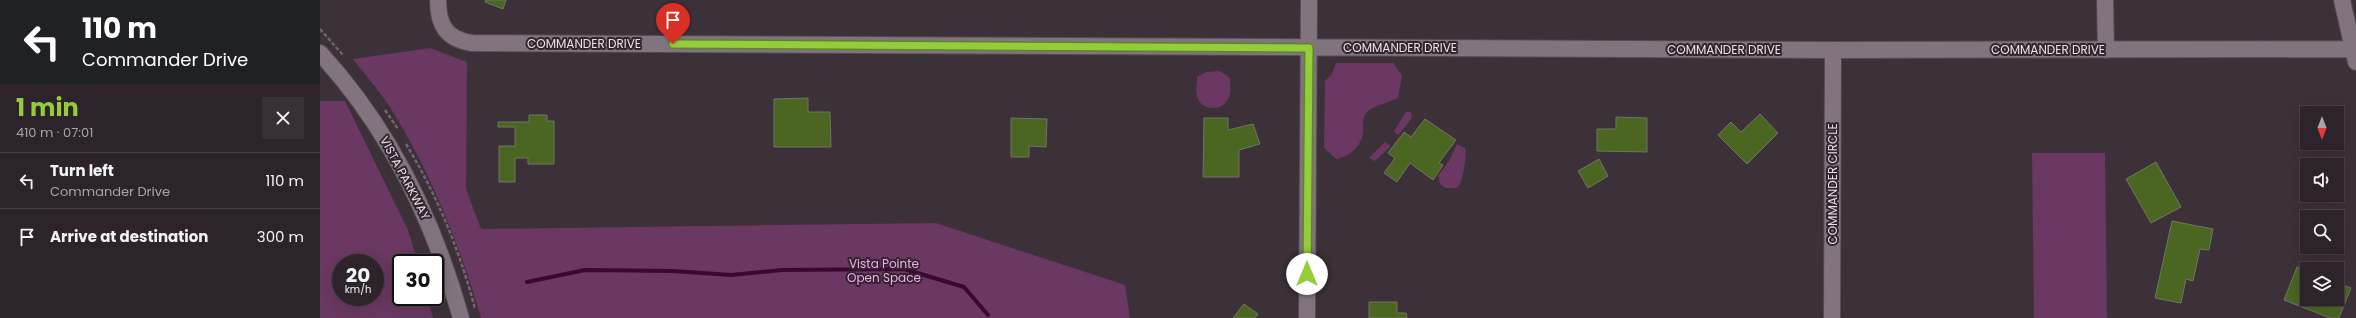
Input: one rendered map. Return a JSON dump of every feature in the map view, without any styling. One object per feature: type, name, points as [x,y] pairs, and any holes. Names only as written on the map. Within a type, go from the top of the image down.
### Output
[{"type":"street","name":"COMMANDER DRIVE","points":[[438,0],[438,17],[449,34],[461,42],[472,43],[1309,48],[2106,50],[2354,55]]},
{"type":"street","points":[[1307,318],[1309,0]]},
{"type":"street","points":[[2105,0],[2106,50]]},
{"type":"street","points":[[2342,0],[2354,55]]},
{"type":"street","name":"COMMANDER CIRCLE","points":[[1832,318],[1833,50]]},
{"type":"street","name":"VISTA PARKWAY","points":[[320,53],[370,117],[403,170],[432,230],[461,318]]},
{"type":"green space","name":"Vista Pointe Open Space","points":[[430,48],[467,62],[466,189],[481,229],[936,223],[1125,285],[1130,318],[481,318],[464,264],[444,212],[421,162],[389,105],[353,59]]},
{"type":"green space","points":[[1336,63],[1393,63],[1402,75],[1398,98],[1369,110],[1363,120],[1363,133],[1360,143],[1350,154],[1336,159],[1324,148],[1325,81],[1332,74]]},
{"type":"green space","points":[[1220,71],[1230,78],[1229,97],[1222,106],[1213,108],[1204,106],[1197,96],[1197,77],[1206,72]]},
{"type":"green space","points":[[320,101],[345,101],[408,230],[415,254],[392,254],[392,306],[430,306],[433,318],[320,318]]},
{"type":"green space","points":[[1406,112],[1411,112],[1412,118],[1399,134],[1396,134],[1394,131]]},
{"type":"green space","points":[[1385,142],[1391,146],[1375,161],[1369,158]]},
{"type":"green space","points":[[1457,144],[1465,148],[1463,175],[1457,188],[1445,188],[1440,184],[1438,176],[1449,161]]},
{"type":"green space","points":[[2032,153],[2105,153],[2107,318],[2034,318]]},
{"type":"building","points":[[486,0],[506,0],[503,9],[485,2]]},
{"type":"building","points":[[808,98],[808,112],[830,112],[831,147],[774,147],[774,99]]},
{"type":"building","points":[[1760,114],[1778,133],[1747,164],[1718,135],[1731,122],[1741,132]]},
{"type":"building","points":[[529,115],[547,115],[547,121],[554,121],[554,164],[528,164],[528,158],[515,158],[515,182],[499,182],[499,146],[515,146],[515,127],[498,127],[498,122],[529,122]]},
{"type":"building","points":[[1616,117],[1647,118],[1647,152],[1597,151],[1597,129],[1616,129]]},
{"type":"building","points":[[1011,118],[1047,119],[1046,147],[1029,146],[1029,157],[1011,157]]},
{"type":"building","points":[[1204,118],[1228,118],[1228,130],[1253,124],[1260,144],[1239,150],[1239,177],[1203,177]]},
{"type":"building","points":[[1425,119],[1456,140],[1439,163],[1443,165],[1433,180],[1410,163],[1397,182],[1384,173],[1395,158],[1388,153],[1404,132],[1411,137]]},
{"type":"building","points":[[1599,159],[1608,176],[1588,188],[1578,171]]},
{"type":"building","points":[[2156,162],[2181,207],[2151,223],[2126,179]]},
{"type":"building","points":[[2172,221],[2213,229],[2209,250],[2200,249],[2193,281],[2186,279],[2181,303],[2155,298]]},
{"type":"building","points":[[2297,267],[2300,268],[2300,306],[2344,306],[2339,318],[2330,318],[2284,300]]},
{"type":"building","points":[[2344,286],[2351,288],[2344,306]]},
{"type":"building","points":[[1369,302],[1397,302],[1397,313],[1406,313],[1407,318],[1369,318]]},
{"type":"building","points":[[1244,304],[1258,314],[1255,318],[1233,318]]},
{"type":"waterway","points":[[527,282],[585,270],[673,271],[731,275],[782,270],[904,269],[964,287],[988,315]]},
{"type":"route","points":[[673,44],[1309,48],[1307,274]]}]
